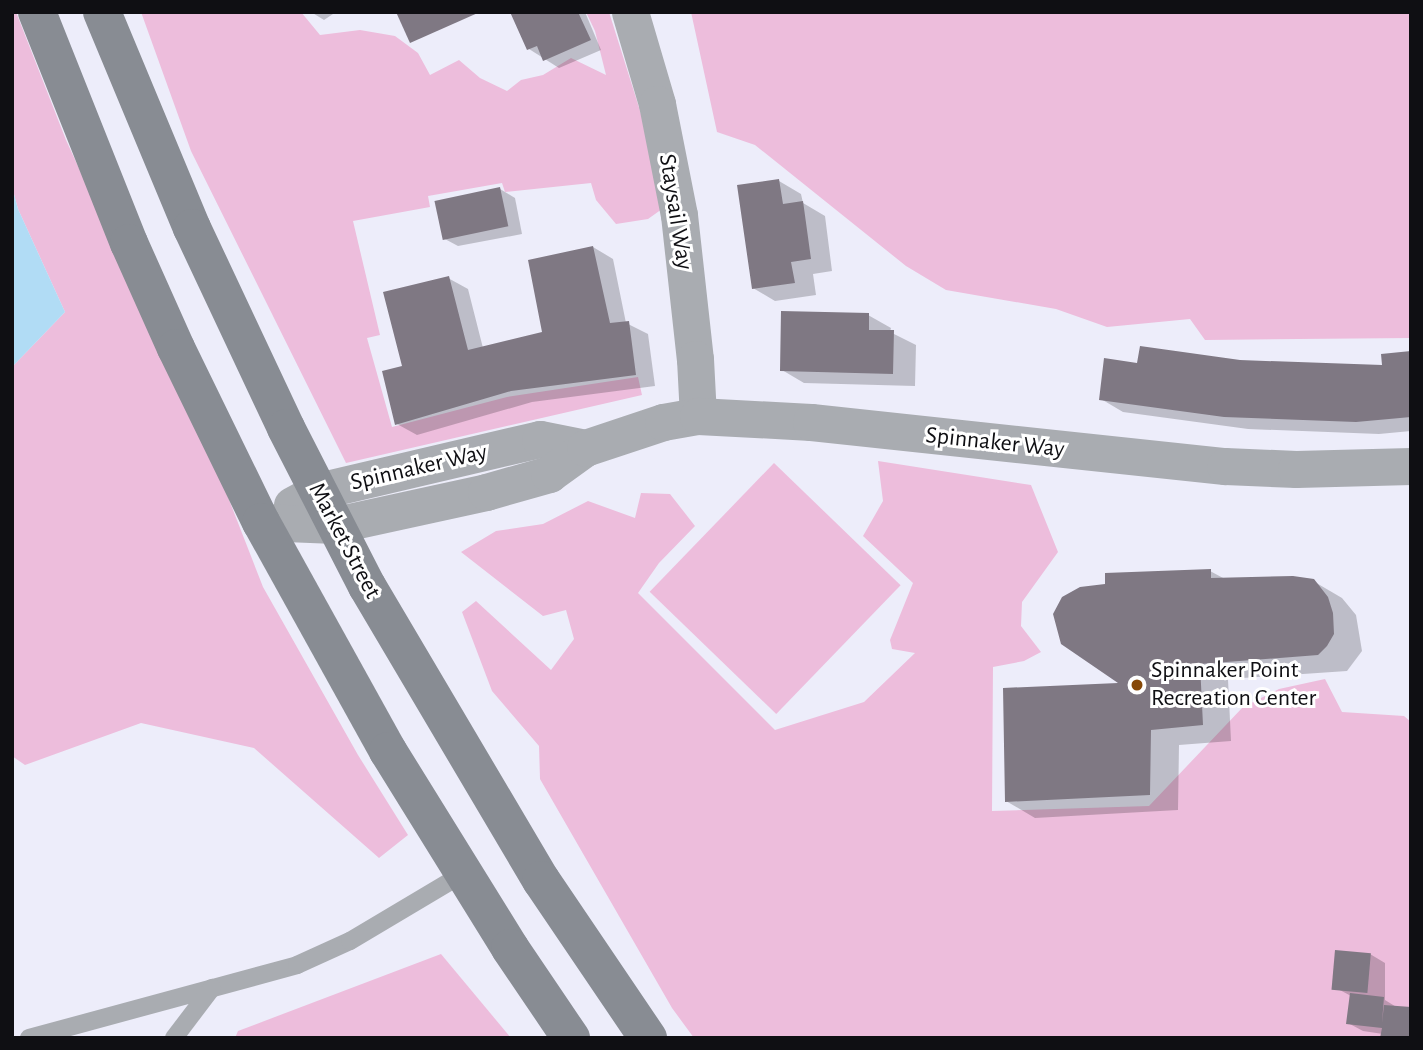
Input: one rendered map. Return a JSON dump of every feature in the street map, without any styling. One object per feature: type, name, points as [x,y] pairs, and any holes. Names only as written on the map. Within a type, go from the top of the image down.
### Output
[{"type":"main road","points":[[37,12],[134,255],[261,522],[388,751],[570,1038]]},
{"type":"main road","name":"Market Street","points":[[102,12],[192,228],[335,526],[410,663],[479,779],[541,880],[648,1038]]},
{"type":"street","name":"Staysail Way","points":[[630,12],[657,104],[679,215],[695,359],[698,416]]},
{"type":"street","name":"Spinnaker Way","points":[[261,522],[335,526],[486,492],[549,474],[584,448],[663,422],[698,416],[811,422],[1226,466],[1308,469],[1411,466]]},
{"type":"street","name":"Spinnaker Way","points":[[261,522],[318,491],[540,439],[584,448]]},
{"type":"lane","points":[[29,1038],[297,965],[350,941],[464,873]]},
{"type":"lane","points":[[174,1038],[212,988]]},
{"type":"shaded area","points":[[12,12],[16,12],[66,140],[219,474],[263,587],[358,755],[408,835],[379,858],[254,748],[141,723],[25,765],[12,756],[12,367],[65,312],[18,209],[12,187]]},
{"type":"shaded area","points":[[141,12],[301,12],[320,35],[360,30],[395,36],[418,53],[430,75],[459,60],[480,78],[507,91],[521,80],[543,75],[571,58],[606,75],[595,31],[586,12],[609,12],[642,117],[662,209],[648,219],[616,224],[596,200],[591,183],[505,192],[502,183],[428,196],[430,207],[353,221],[380,335],[367,338],[392,427],[507,397],[638,377],[642,395],[346,463],[191,151]]},
{"type":"shaded area","points":[[691,12],[1411,12],[1411,338],[1205,340],[1190,319],[1107,327],[1056,309],[946,290],[906,266],[755,145],[717,132]]},
{"type":"shaded area","points":[[878,461],[1031,485],[1058,552],[1022,602],[1021,626],[1041,652],[1024,661],[993,667],[992,811],[1149,806],[1243,707],[1279,689],[1325,679],[1342,712],[1404,716],[1411,722],[1411,1038],[694,1038],[672,1008],[540,779],[539,746],[492,691],[462,612],[476,601],[551,670],[574,639],[566,610],[543,616],[461,552],[496,531],[543,524],[588,501],[635,518],[641,493],[670,494],[695,526],[659,563],[638,593],[775,730],[864,702],[915,653],[892,649],[890,640],[913,583],[863,536],[883,501]]},
{"type":"shaded area","points":[[774,463],[901,585],[776,714],[650,592]]},
{"type":"shaded area","points":[[441,954],[511,1038],[235,1038],[238,1031]]},
{"type":"water","points":[[12,187],[18,209],[65,312],[12,367]]},
{"type":"building","points":[[396,12],[480,12],[410,43]]},
{"type":"building","points":[[510,12],[578,12],[591,40],[543,61],[537,46],[527,50]]},
{"type":"building","points":[[779,179],[783,204],[803,201],[811,259],[791,262],[795,283],[752,289],[737,185]]},
{"type":"building","points":[[500,187],[508,226],[443,240],[434,201]]},
{"type":"building","points":[[593,246],[610,323],[629,321],[636,375],[511,391],[395,425],[382,371],[402,366],[383,292],[449,276],[468,350],[542,332],[528,260]]},
{"type":"building","points":[[781,311],[869,313],[869,330],[894,330],[893,374],[780,371]]},
{"type":"building","points":[[1140,346],[1240,360],[1382,365],[1381,354],[1411,351],[1411,417],[1356,422],[1224,417],[1099,400],[1104,358],[1137,363]]},
{"type":"building","name":"Spinnaker Point Recreation Center","points":[[1211,569],[1211,578],[1293,576],[1314,579],[1328,597],[1333,613],[1334,634],[1327,646],[1318,655],[1200,664],[1203,725],[1151,730],[1150,795],[1005,802],[1003,688],[1118,683],[1061,644],[1053,614],[1062,597],[1080,587],[1105,584],[1105,573]]},
{"type":"building","points":[[1335,950],[1371,953],[1367,993],[1332,990]]},
{"type":"building","points":[[1350,993],[1384,997],[1382,1023],[1384,1005],[1411,1007],[1411,1038],[1380,1038],[1382,1028],[1346,1024]]},
{"type":"place","name":"Spinnaker Point Recreation Center","points":[[1137,685]]}]
